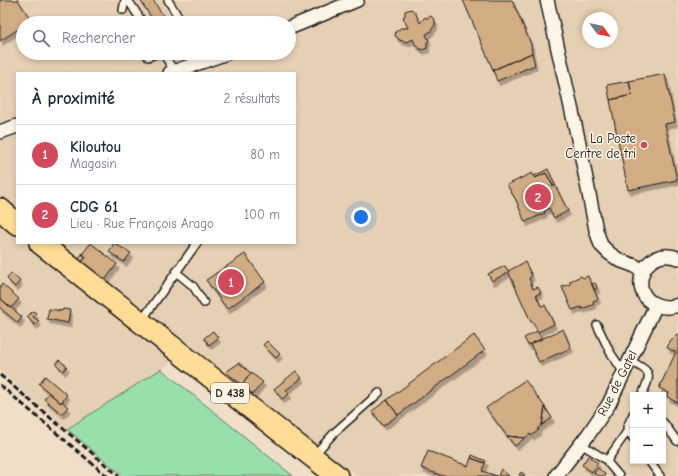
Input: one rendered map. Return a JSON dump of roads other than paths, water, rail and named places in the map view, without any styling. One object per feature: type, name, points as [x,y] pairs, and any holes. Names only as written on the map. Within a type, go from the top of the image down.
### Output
[{"type":"main road","points":[[0,209],[16,223]]},
{"type":"main road","points":[[0,223],[16,235]]},
{"type":"main road","name":"D 438","points":[[26,244],[320,476]]},
{"type":"main road","name":"D 438","points":[[41,244],[337,476]]},
{"type":"street","points":[[296,25],[357,0]]},
{"type":"street","points":[[547,0],[579,143],[596,230],[601,245],[619,260],[635,266],[643,271]]},
{"type":"street","points":[[172,72],[207,60]]},
{"type":"street","points":[[0,132],[16,126]]},
{"type":"street","points":[[678,256],[661,256],[651,260],[644,268],[641,278],[642,288],[646,297],[656,305],[663,307],[673,307],[678,305]]},
{"type":"street","name":"Rue de Gatel","points":[[556,476],[609,404],[656,305]]},
{"type":"lane","points":[[123,10],[125,0]]},
{"type":"lane","points":[[128,0],[138,16]]},
{"type":"lane","points":[[168,0],[178,16]]},
{"type":"lane","points":[[166,60],[172,72]]},
{"type":"lane","points":[[140,322],[196,244]]},
{"type":"lane","points":[[176,272],[193,286],[204,303]]},
{"type":"lane","points":[[597,325],[610,352],[624,373]]},
{"type":"lane","points":[[630,361],[644,368],[649,374],[649,379],[643,392]]},
{"type":"lane","points":[[313,457],[335,432],[379,393]]},
{"type":"lane","points":[[608,461],[628,430],[627,427],[630,420]]},
{"type":"lane","points":[[666,426],[677,441]]},
{"type":"lane","points":[[581,444],[608,461],[619,476]]},
{"type":"lane","points":[[652,464],[660,476]]},
{"type":"railway","points":[[0,375],[119,476]]},
{"type":"railway","points":[[0,385],[107,476]]},
{"type":"place","name":"La Poste Centre de tri","points":[[644,145]]},
{"type":"place","name":"CDG 61","points":[[538,197]]},
{"type":"place","name":"Kiloutou","points":[[231,282]]}]
